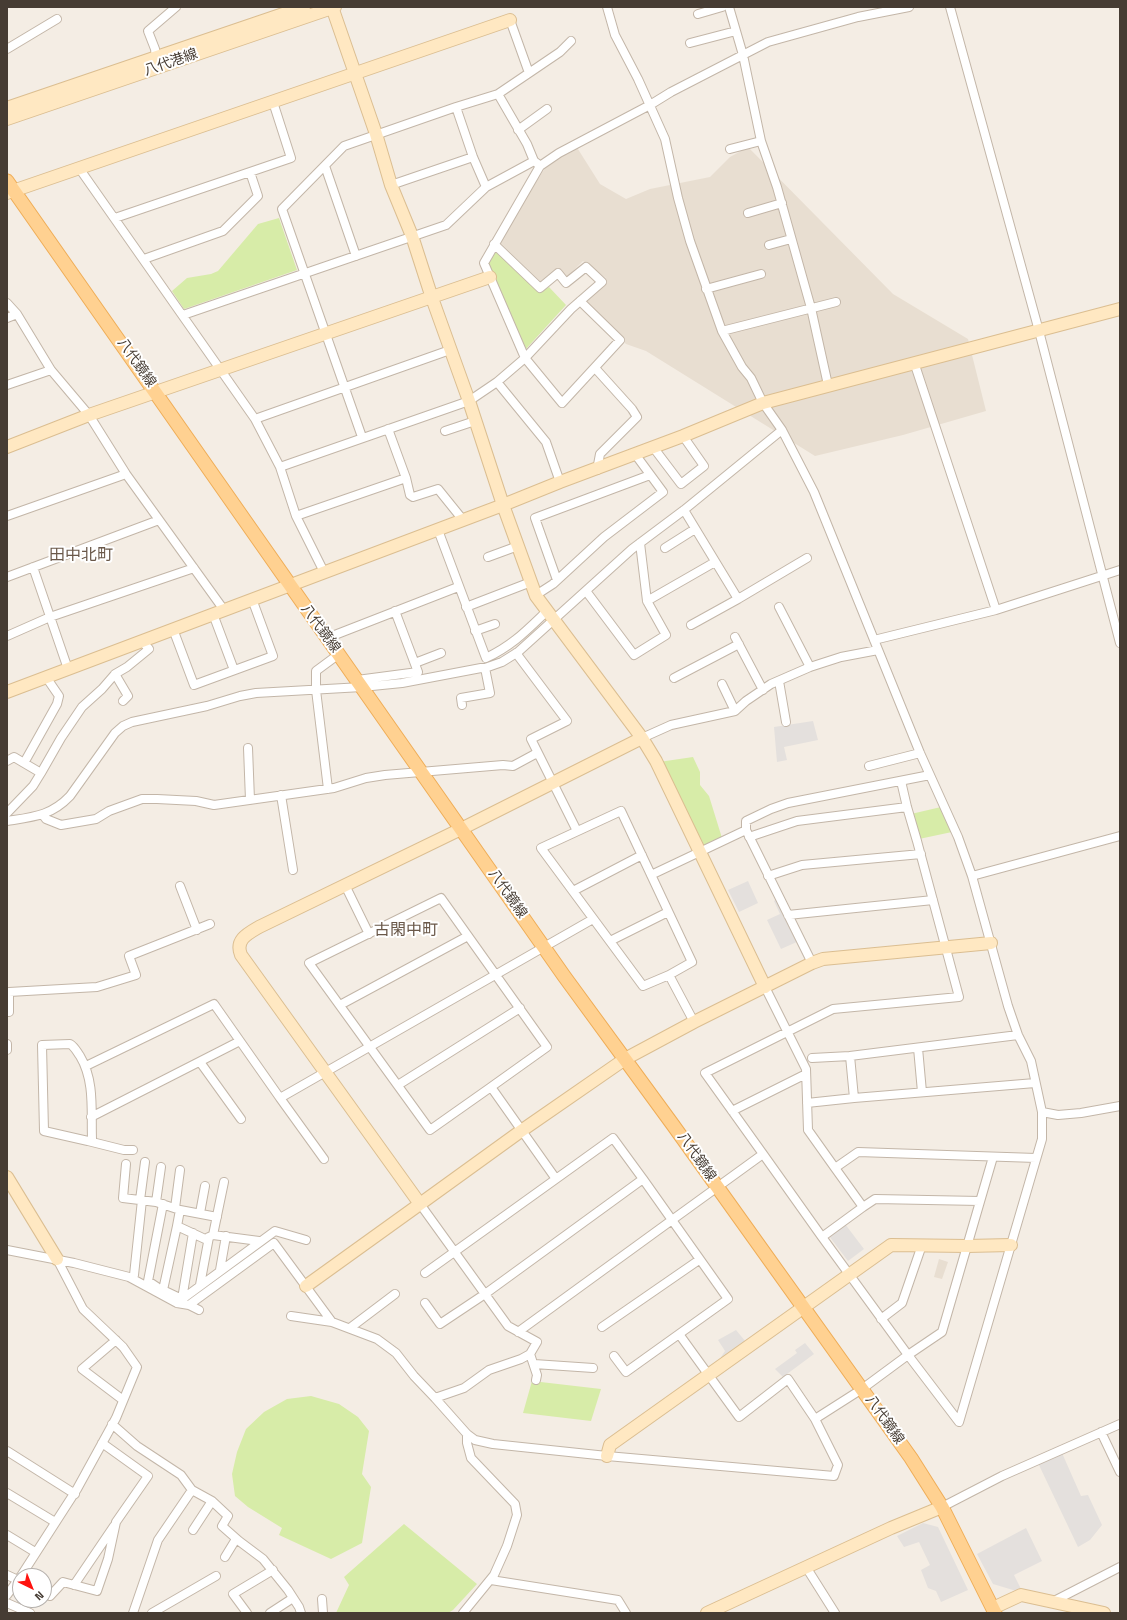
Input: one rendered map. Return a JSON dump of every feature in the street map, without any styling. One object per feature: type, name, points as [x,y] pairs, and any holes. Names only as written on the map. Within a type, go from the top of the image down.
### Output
[{"type":"main road","name":"八代鏡線","points":[[9,188],[157,392],[289,585],[543,946],[718,1187],[802,1308],[916,1465],[942,1507],[994,1610]]},
{"type":"street","points":[[156,58],[155,49],[148,31],[176,7]]},
{"type":"street","name":"八代港線","points":[[7,108],[304,7]]},
{"type":"street","points":[[333,7],[354,73],[376,134],[391,185],[412,236],[432,298],[469,401],[503,506],[536,595],[642,738],[656,761],[806,1069],[808,1130],[863,1207]]},
{"type":"street","name":"八代港線","points":[[7,119],[333,7]]},
{"type":"street","points":[[607,7],[615,35],[650,105],[665,139],[678,198],[706,289],[722,331],[742,367],[751,378],[763,403],[782,430],[814,492],[920,753],[958,837],[972,876],[1018,1035],[1031,1061],[1042,1112],[1042,1139],[959,1422],[881,1319],[705,1073],[833,1009],[959,997],[921,854],[907,808],[901,781]]},
{"type":"street","points":[[698,14],[722,7]]},
{"type":"street","points":[[729,7],[743,55],[761,141],[782,203],[811,308],[828,385]]},
{"type":"street","points":[[183,315],[446,225],[486,187],[559,153],[650,105],[671,92],[768,42],[858,16],[909,7]]},
{"type":"street","points":[[950,7],[1039,331],[1120,643]]},
{"type":"street","points":[[7,49],[57,19]]},
{"type":"street","points":[[9,188],[79,168],[510,20],[529,73]]},
{"type":"street","points":[[690,43],[736,31]]},
{"type":"street","points":[[362,437],[282,209],[344,146],[498,94],[560,52],[571,41]]},
{"type":"street","points":[[498,94],[537,163]]},
{"type":"street","points":[[115,218],[291,158],[273,102]]},
{"type":"street","points":[[456,107],[473,157],[486,187]]},
{"type":"street","points":[[518,130],[547,109]]},
{"type":"street","points":[[730,149],[761,141]]},
{"type":"street","points":[[391,185],[473,157]]},
{"type":"street","points":[[537,163],[484,263],[525,358],[562,403],[596,368],[620,340],[580,300]]},
{"type":"street","points":[[325,166],[356,256]]},
{"type":"street","points":[[79,168],[255,419],[280,467],[296,516],[324,572]]},
{"type":"street","points":[[144,259],[223,231],[258,196],[250,172]]},
{"type":"street","points":[[748,213],[782,203]]},
{"type":"street","points":[[769,245],[792,239]]},
{"type":"street","points":[[280,467],[362,437],[469,401],[497,382],[525,358],[580,300],[602,282],[586,267],[566,283],[558,273],[540,288],[494,244]]},
{"type":"street","points":[[706,289],[761,274]]},
{"type":"street","points":[[7,447],[89,415],[490,277]]},
{"type":"street","points":[[722,331],[836,302]]},
{"type":"street","points":[[7,303],[17,314],[51,370],[89,415],[126,474],[194,568],[218,612],[234,670]]},
{"type":"street","points":[[7,692],[503,506],[560,482],[597,470],[763,403],[1120,309]]},
{"type":"street","points":[[7,318],[17,314]]},
{"type":"street","points":[[255,419],[450,350]]},
{"type":"street","points":[[914,362],[996,610]]},
{"type":"street","points":[[596,368],[632,409],[637,417],[600,454],[597,470]]},
{"type":"street","points":[[7,385],[51,370]]},
{"type":"street","points":[[497,382],[546,442],[560,482]]},
{"type":"street","points":[[445,431],[475,421]]},
{"type":"street","points":[[388,429],[406,478],[410,495],[413,497],[438,489],[463,520]]},
{"type":"street","points":[[438,530],[458,587],[486,658],[503,649],[586,591],[640,543],[684,510],[782,430]]},
{"type":"street","points":[[653,447],[681,484],[704,466],[683,436]]},
{"type":"street","points":[[536,595],[557,580],[604,537],[663,492],[635,454]]},
{"type":"street","points":[[7,516],[126,474]]},
{"type":"street","points":[[557,580],[535,518],[650,475]]},
{"type":"street","points":[[296,516],[406,478]]},
{"type":"street","points":[[684,510],[738,599]]},
{"type":"street","points":[[7,577],[159,520]]},
{"type":"street","points":[[665,548],[695,528]]},
{"type":"street","points":[[586,591],[634,655],[666,634],[647,601],[640,543]]},
{"type":"street","points":[[488,557],[518,546]]},
{"type":"street","points":[[691,625],[807,558]]},
{"type":"street","points":[[647,601],[716,562]]},
{"type":"street","points":[[33,567],[68,669]]},
{"type":"street","points":[[7,636],[50,617],[194,568]]},
{"type":"street","points":[[874,640],[996,610],[1120,570]]},
{"type":"street","points":[[466,607],[531,582]]},
{"type":"street","points":[[327,638],[458,587]]},
{"type":"street","points":[[173,629],[194,685],[273,656],[252,599]]},
{"type":"street","points":[[779,607],[810,667]]},
{"type":"street","points":[[7,820],[43,815],[53,810],[66,800],[115,733],[123,726],[132,722],[207,706],[240,696],[256,693],[316,690],[360,684],[418,672],[395,612]]},
{"type":"street","points":[[360,684],[402,683],[485,668],[502,662],[516,653],[551,615]]},
{"type":"street","points":[[475,631],[495,624]]},
{"type":"street","points":[[674,678],[737,640],[763,690]]},
{"type":"street","points":[[7,812],[33,786],[61,738],[82,707],[102,689],[115,674],[127,667],[149,649],[142,641]]},
{"type":"street","points":[[436,1398],[464,1388],[489,1370],[521,1359],[530,1354],[537,1342],[508,1326],[241,956],[239,949],[241,941],[247,934],[258,927],[462,829],[642,738],[671,725],[735,711],[746,701],[771,684],[810,667],[841,657],[878,650]]},
{"type":"street","points":[[415,663],[441,652]]},
{"type":"street","points":[[516,653],[567,721],[531,739],[577,831]]},
{"type":"street","points":[[328,788],[316,690],[316,671],[339,654]]},
{"type":"street","points":[[462,705],[461,698],[490,693],[485,668]]},
{"type":"street","points":[[115,674],[128,697]]},
{"type":"street","points":[[24,763],[57,704],[59,696],[46,677]]},
{"type":"street","points":[[779,681],[786,722]]},
{"type":"street","points":[[722,684],[735,711]]},
{"type":"street","points":[[248,748],[250,800]]},
{"type":"street","points":[[43,815],[46,819],[61,824],[96,819],[109,811],[142,799],[196,801],[214,805],[328,788],[366,778],[385,775],[503,765],[513,766],[537,753]]},
{"type":"street","points":[[868,766],[920,753]]},
{"type":"street","points":[[7,761],[14,757],[41,773]]},
{"type":"street","points":[[812,963],[748,834],[746,821],[788,803],[930,775]]},
{"type":"street","points":[[281,795],[293,870]]},
{"type":"street","points":[[651,875],[700,852],[748,834],[797,821],[907,808]]},
{"type":"street","points":[[621,811],[692,962],[669,975],[643,986],[541,848],[577,831],[621,811]]},
{"type":"street","points":[[972,876],[1120,836]]},
{"type":"street","points":[[768,876],[802,865],[921,854]]},
{"type":"street","points":[[573,891],[642,855]]},
{"type":"street","points":[[345,885],[369,934]]},
{"type":"street","points":[[180,886],[197,930]]},
{"type":"street","points":[[441,898],[547,1048],[430,1130],[309,963],[369,934],[441,898]]},
{"type":"street","points":[[788,915],[933,900]]},
{"type":"street","points":[[610,941],[668,912]]},
{"type":"street","points":[[280,1098],[543,946],[593,919]]},
{"type":"street","points":[[7,1012],[9,1012],[9,992],[97,987],[136,975],[130,956],[210,924]]},
{"type":"street","points":[[340,1005],[468,936]]},
{"type":"street","points":[[306,1286],[521,1131],[625,1059],[694,1022],[812,963],[823,959],[991,943]]},
{"type":"street","points":[[669,975],[694,1022]]},
{"type":"street","points":[[86,1066],[214,1004],[324,1159]]},
{"type":"street","points":[[398,1085],[520,1008]]},
{"type":"street","points":[[812,1058],[850,1056],[1018,1035]]},
{"type":"street","points":[[91,1117],[240,1041]]},
{"type":"street","points":[[7,1044],[7,1050]]},
{"type":"street","points":[[88,1141],[92,1138],[91,1082],[86,1066],[74,1047],[70,1044],[42,1045],[44,1132],[124,1150],[133,1150]]},
{"type":"street","points":[[918,1048],[922,1092]]},
{"type":"street","points":[[850,1056],[854,1098]]},
{"type":"street","points":[[200,1062],[241,1119]]},
{"type":"street","points":[[732,1111],[806,1074]]},
{"type":"street","points":[[807,1103],[922,1092],[1035,1084]]},
{"type":"street","points":[[491,1088],[556,1179]]},
{"type":"street","points":[[1042,1112],[1058,1115],[1081,1113],[1120,1106]]},
{"type":"street","points":[[425,1273],[613,1138],[728,1299],[626,1372],[614,1356]]},
{"type":"street","points":[[835,1168],[858,1152],[1036,1158]]},
{"type":"street","points":[[518,1332],[763,1154]]},
{"type":"street","points":[[815,1419],[862,1389],[942,1332],[993,1157]]},
{"type":"street","points":[[134,1277],[145,1162]]},
{"type":"street","points":[[126,1164],[123,1198],[160,1203],[178,1209],[217,1217]]},
{"type":"street","points":[[148,1281],[160,1203],[161,1167]]},
{"type":"street","points":[[163,1290],[177,1226],[180,1170]]},
{"type":"street","points":[[7,1177],[57,1259],[83,1308],[123,1347],[136,1367],[112,1424],[75,1494],[35,1552],[26,1568]]},
{"type":"street","points":[[425,1303],[440,1324],[485,1294],[643,1179]]},
{"type":"street","points":[[200,1285],[224,1182]]},
{"type":"street","points":[[200,1214],[205,1186]]},
{"type":"street","points":[[822,1237],[875,1199],[980,1201]]},
{"type":"street","points":[[177,1226],[205,1239],[211,1236],[226,1236],[259,1241]]},
{"type":"street","points":[[179,1301],[259,1241],[275,1231],[306,1240]]},
{"type":"street","points":[[179,1301],[193,1233]]},
{"type":"street","points":[[220,1270],[226,1236]]},
{"type":"street","points":[[190,1305],[274,1243],[332,1322]]},
{"type":"street","points":[[608,1456],[610,1445],[891,1245],[1011,1245]]},
{"type":"street","points":[[881,1319],[902,1304],[922,1246]]},
{"type":"street","points":[[7,1250],[57,1259],[148,1281],[179,1301]]},
{"type":"street","points":[[602,1327],[699,1260]]},
{"type":"street","points":[[134,1277],[199,1310]]},
{"type":"street","points":[[350,1328],[395,1294]]},
{"type":"street","points":[[291,1316],[332,1322],[377,1339],[396,1353],[414,1376],[436,1398],[467,1434],[475,1440],[493,1444],[608,1456],[834,1476],[838,1465],[815,1419],[788,1379],[739,1417],[679,1334]]},
{"type":"street","points":[[116,1340],[82,1369],[123,1400]]},
{"type":"street","points":[[530,1354],[537,1375],[536,1380]]},
{"type":"street","points":[[534,1364],[593,1368]]},
{"type":"street","points":[[112,1424],[137,1446],[181,1475],[192,1490],[212,1501],[228,1516],[222,1526],[236,1539],[263,1559],[294,1598],[301,1613]]},
{"type":"street","points":[[707,1613],[891,1528],[942,1507],[1002,1476],[1120,1424]]},
{"type":"street","points":[[1101,1432],[1120,1472]]},
{"type":"street","points":[[463,1613],[491,1580],[507,1546],[516,1519],[517,1511],[515,1504],[471,1458],[467,1443],[467,1434]]},
{"type":"street","points":[[74,1585],[148,1476],[102,1443]]},
{"type":"street","points":[[7,1451],[75,1494]]},
{"type":"street","points":[[133,1613],[158,1540],[192,1490]]},
{"type":"street","points":[[7,1493],[55,1522]]},
{"type":"street","points":[[193,1530],[212,1501]]},
{"type":"street","points":[[52,1594],[63,1582],[96,1591],[108,1559],[116,1522]]},
{"type":"street","points":[[7,1535],[35,1552]]},
{"type":"street","points":[[225,1557],[236,1539]]},
{"type":"street","points":[[806,1567],[834,1613]]},
{"type":"street","points":[[1054,1601],[1120,1567]]},
{"type":"street","points":[[247,1613],[233,1594],[272,1570]]},
{"type":"street","points":[[152,1613],[216,1576]]},
{"type":"street","points":[[491,1580],[618,1600],[626,1613]]},
{"type":"street","points":[[994,1610],[1021,1595],[1104,1613]]},
{"type":"street","points":[[270,1613],[294,1598]]},
{"type":"street","points":[[322,1599],[323,1613]]},
{"type":"street","points":[[7,1603],[30,1613]]},
{"type":"shaded area","points":[[576,146],[600,184],[626,199],[650,189],[710,177],[730,157],[748,147],[893,294],[968,339],[986,411],[903,435],[815,456],[646,351],[626,344],[582,301],[606,278],[583,261],[565,279],[557,271],[540,285],[497,243],[549,162]]},
{"type":"shaded area","points":[[813,721],[818,740],[784,747],[787,760],[777,762],[774,727]]},
{"type":"shaded area","points":[[748,881],[758,903],[739,912],[728,890]]},
{"type":"shaded area","points":[[778,898],[799,941],[781,949],[767,920],[780,914],[774,901]]},
{"type":"shaded area","points":[[845,1224],[864,1249],[848,1261],[829,1236]]},
{"type":"shaded area","points":[[939,1259],[948,1262],[942,1279],[934,1277]]},
{"type":"shaded area","points":[[736,1330],[746,1342],[722,1359],[721,1357],[725,1351],[718,1340]]},
{"type":"shaded area","points":[[805,1343],[814,1354],[783,1377],[775,1369],[797,1353],[795,1350]]},
{"type":"shaded area","points":[[1062,1453],[1081,1496],[1088,1495],[1102,1525],[1090,1540],[1078,1547],[1038,1463]]},
{"type":"shaded area","points":[[923,1523],[938,1527],[968,1590],[941,1602],[936,1591],[928,1588],[921,1570],[930,1565],[919,1542],[904,1547],[897,1536]]},
{"type":"shaded area","points":[[1026,1528],[1042,1561],[1014,1575],[1023,1593],[993,1584],[977,1554]]},
{"type":"green space","points":[[279,218],[297,270],[184,309],[172,291],[187,278],[211,274],[218,271],[258,224]]},
{"type":"green space","points":[[495,248],[542,291],[549,287],[566,305],[525,350],[488,263]]},
{"type":"green space","points":[[693,757],[700,772],[700,785],[709,796],[722,838],[705,847],[659,762]]},
{"type":"green space","points":[[941,807],[952,832],[919,839],[911,814]]},
{"type":"green space","points":[[532,1381],[601,1389],[591,1421],[523,1413]]},
{"type":"green space","points":[[311,1396],[339,1404],[358,1417],[369,1431],[362,1474],[371,1487],[362,1543],[331,1559],[279,1535],[282,1528],[248,1507],[235,1496],[232,1474],[237,1452],[246,1429],[264,1412],[287,1399]]},
{"type":"green space","points":[[404,1524],[477,1584],[453,1610],[448,1613],[336,1613],[349,1585],[344,1577]]},
{"type":"district","name":"田中北町","points":[[81,556]]},
{"type":"district","name":"古閑中町","points":[[406,931]]}]
